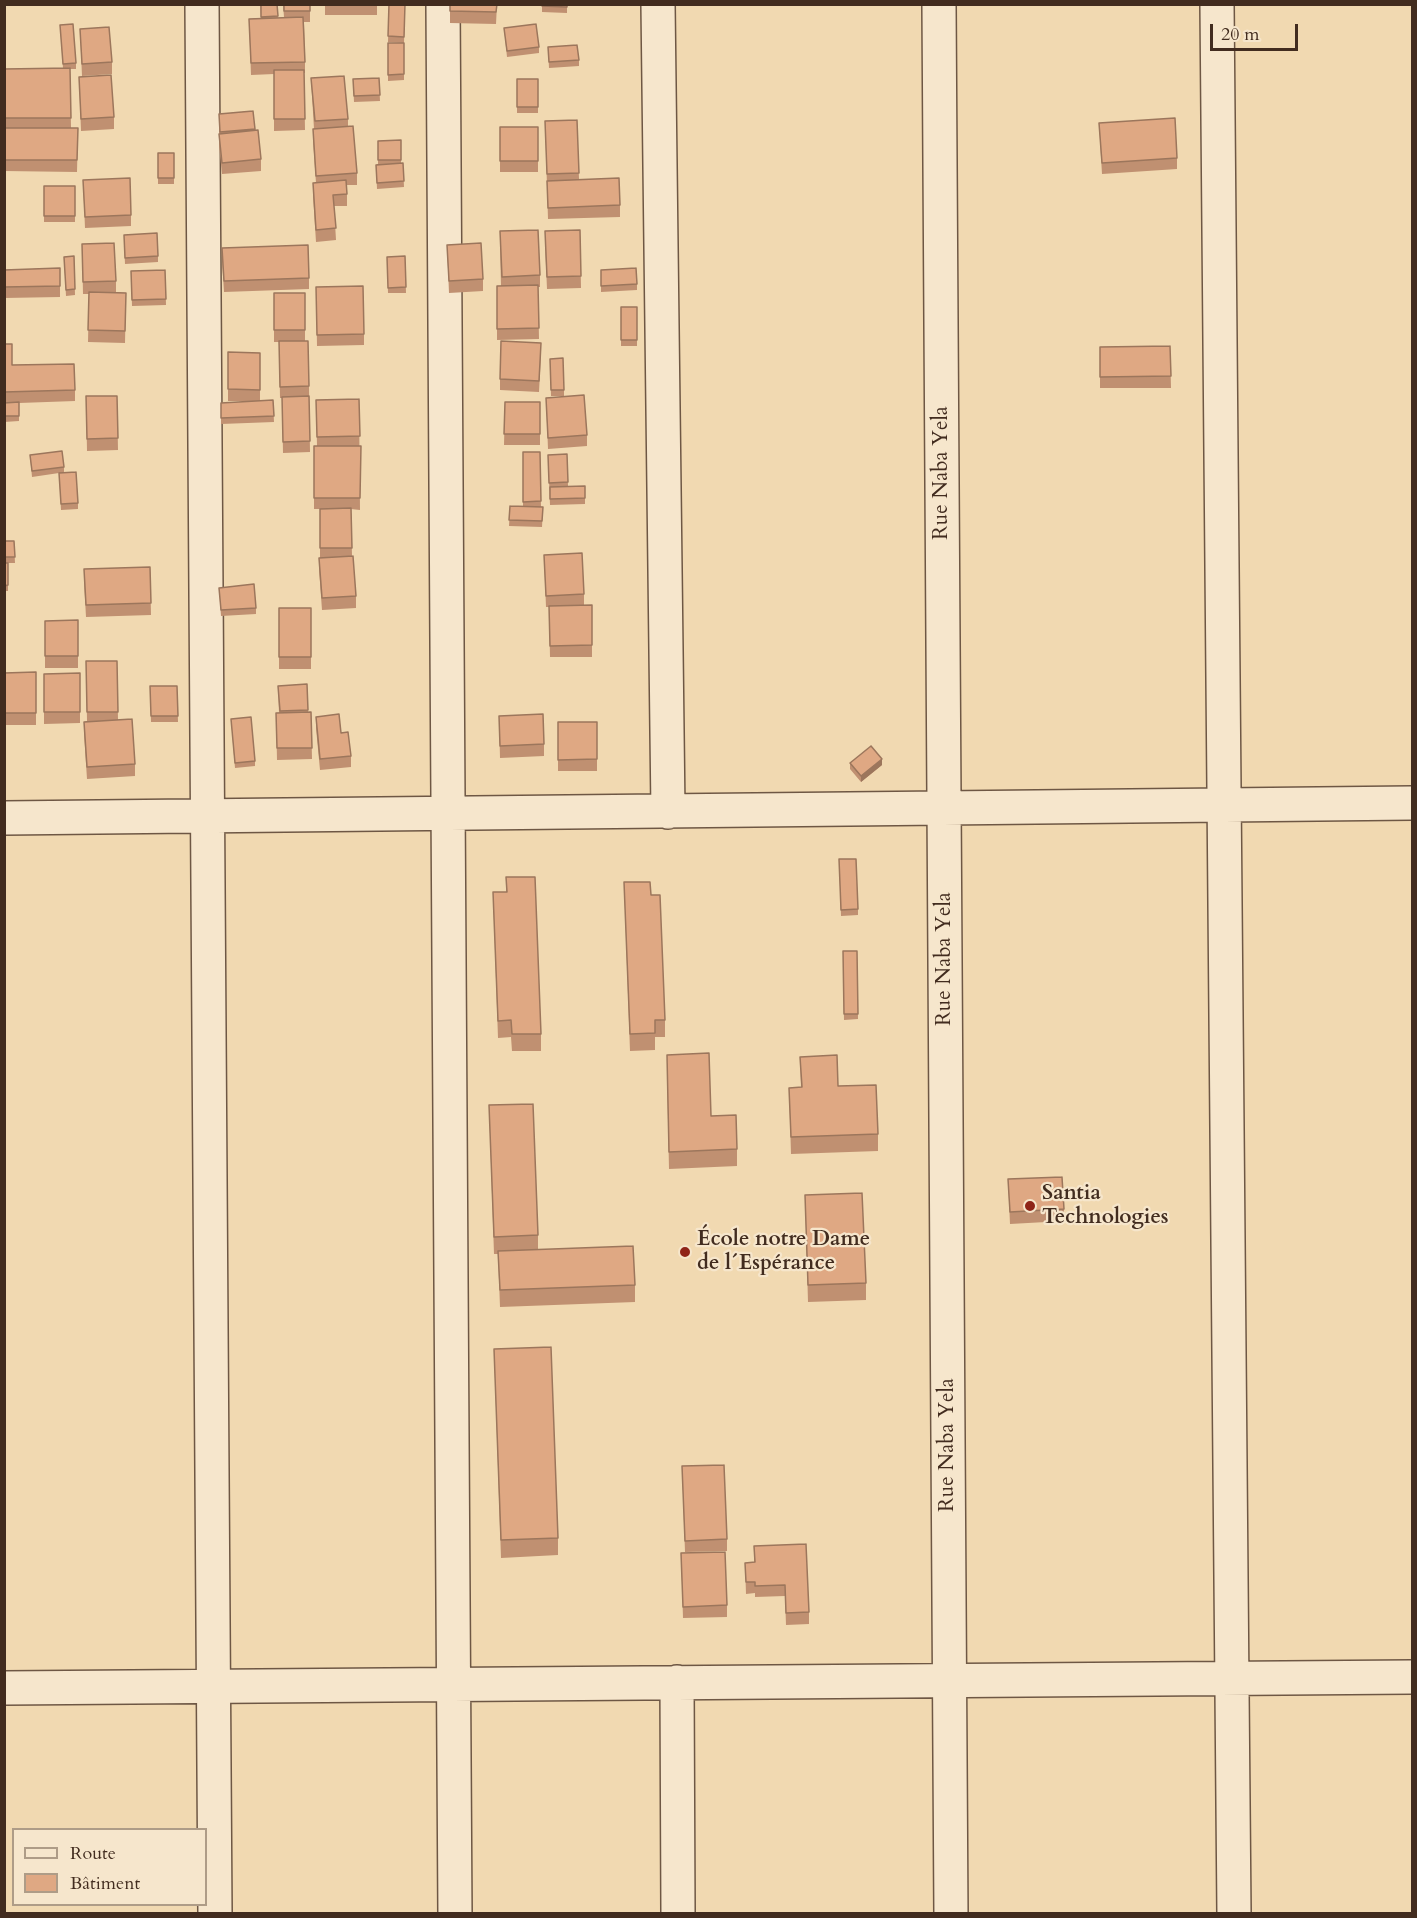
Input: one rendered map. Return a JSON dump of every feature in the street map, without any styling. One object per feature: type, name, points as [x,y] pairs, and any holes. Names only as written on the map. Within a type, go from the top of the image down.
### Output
[{"type":"street","points":[[202,4],[215,1914]]},
{"type":"street","points":[[444,4],[454,1914]]},
{"type":"street","points":[[658,4],[668,812]]},
{"type":"street","name":"Rue Naba Yela","points":[[939,4],[951,1914]]},
{"type":"street","points":[[1217,4],[1234,1914]]},
{"type":"street","points":[[4,818],[1413,803]]},
{"type":"street","points":[[4,1688],[1413,1677]]},
{"type":"street","points":[[677,1682],[678,1914]]},
{"type":"building","points":[[261,4],[277,4],[278,16],[261,17]]},
{"type":"building","points":[[284,4],[310,4],[310,11],[284,11]]},
{"type":"building","points":[[389,4],[405,4],[404,37],[388,36]]},
{"type":"building","points":[[450,4],[497,4],[496,12],[450,11]]},
{"type":"building","points":[[542,4],[567,4],[567,7],[542,6]]},
{"type":"building","points":[[303,17],[305,62],[251,63],[249,19]]},
{"type":"building","points":[[73,24],[76,63],[63,64],[60,25]]},
{"type":"building","points":[[536,24],[539,47],[507,51],[504,28]]},
{"type":"building","points":[[109,27],[112,62],[82,64],[80,29]]},
{"type":"building","points":[[388,43],[404,43],[404,74],[388,75]]},
{"type":"building","points":[[577,45],[579,60],[549,62],[548,47]]},
{"type":"building","points":[[70,68],[71,118],[4,118],[4,69]]},
{"type":"building","points":[[274,70],[304,70],[305,119],[274,119]]},
{"type":"building","points":[[111,75],[114,117],[81,119],[79,77]]},
{"type":"building","points":[[344,76],[348,119],[315,121],[311,78]]},
{"type":"building","points":[[379,78],[380,95],[354,96],[353,79]]},
{"type":"building","points":[[517,79],[538,79],[538,107],[517,107]]},
{"type":"building","points":[[253,111],[255,129],[220,132],[219,114]]},
{"type":"building","points":[[1175,118],[1177,158],[1102,163],[1099,123]]},
{"type":"building","points":[[577,120],[579,173],[547,174],[545,121]]},
{"type":"building","points":[[353,126],[357,173],[316,176],[313,129]]},
{"type":"building","points":[[500,127],[538,127],[538,161],[500,161]]},
{"type":"building","points":[[4,128],[78,128],[77,160],[4,160]]},
{"type":"building","points":[[258,130],[261,159],[222,163],[219,134]]},
{"type":"building","points":[[401,140],[401,160],[378,160],[378,141]]},
{"type":"building","points":[[158,153],[174,153],[174,178],[158,178]]},
{"type":"building","points":[[403,163],[404,181],[377,183],[376,165]]},
{"type":"building","points":[[130,178],[131,215],[85,217],[83,180]]},
{"type":"building","points":[[619,178],[620,205],[548,208],[547,181]]},
{"type":"building","points":[[346,180],[347,194],[333,195],[336,228],[316,230],[313,183]]},
{"type":"building","points":[[44,186],[75,186],[75,216],[44,216]]},
{"type":"building","points":[[538,230],[540,275],[502,277],[500,231]]},
{"type":"building","points":[[580,230],[581,276],[547,277],[545,231]]},
{"type":"building","points":[[157,233],[158,256],[125,258],[124,235]]},
{"type":"building","points":[[114,243],[116,281],[83,282],[82,244]]},
{"type":"building","points":[[481,243],[483,279],[449,281],[447,245]]},
{"type":"building","points":[[308,245],[309,278],[224,281],[222,248]]},
{"type":"building","points":[[74,256],[75,289],[66,290],[64,257]]},
{"type":"building","points":[[405,256],[406,287],[388,288],[387,257]]},
{"type":"building","points":[[60,268],[60,286],[4,287],[4,270]]},
{"type":"building","points":[[636,268],[637,284],[601,286],[601,270]]},
{"type":"building","points":[[165,270],[166,299],[132,300],[131,271]]},
{"type":"building","points":[[538,285],[539,328],[497,329],[497,286]]},
{"type":"building","points":[[363,286],[364,334],[317,335],[316,287]]},
{"type":"building","points":[[89,292],[126,293],[125,331],[88,330]]},
{"type":"building","points":[[274,293],[305,293],[305,330],[274,330]]},
{"type":"building","points":[[621,307],[637,307],[637,340],[621,340]]},
{"type":"building","points":[[279,341],[308,341],[309,386],[280,387]]},
{"type":"building","points":[[501,341],[541,343],[539,381],[500,379]]},
{"type":"building","points":[[4,344],[12,344],[12,365],[74,364],[75,390],[4,392]]},
{"type":"building","points":[[1170,346],[1171,376],[1100,377],[1100,347]]},
{"type":"building","points":[[228,352],[260,353],[260,390],[228,389]]},
{"type":"building","points":[[563,358],[564,390],[551,390],[550,359]]},
{"type":"building","points":[[584,395],[587,435],[548,438],[546,398]]},
{"type":"building","points":[[86,396],[117,396],[118,438],[87,439]]},
{"type":"building","points":[[309,396],[310,441],[283,442],[282,397]]},
{"type":"building","points":[[359,399],[360,436],[317,437],[316,400]]},
{"type":"building","points":[[273,400],[274,416],[221,418],[221,403]]},
{"type":"building","points":[[19,402],[19,416],[4,416],[4,403]]},
{"type":"building","points":[[505,402],[540,402],[540,434],[504,434]]},
{"type":"building","points":[[314,446],[361,446],[360,498],[314,498]]},
{"type":"building","points":[[62,451],[64,467],[32,471],[30,455]]},
{"type":"building","points":[[523,452],[540,452],[541,501],[523,502]]},
{"type":"building","points":[[567,454],[568,482],[549,483],[548,455]]},
{"type":"building","points":[[76,472],[78,503],[61,504],[59,473]]},
{"type":"building","points":[[585,486],[585,498],[550,499],[550,487]]},
{"type":"building","points":[[510,506],[543,507],[542,521],[509,520]]},
{"type":"building","points":[[351,508],[352,548],[320,548],[320,509]]},
{"type":"building","points":[[4,541],[14,541],[15,557],[4,557]]},
{"type":"building","points":[[582,553],[584,594],[546,596],[544,555]]},
{"type":"building","points":[[353,556],[356,596],[322,598],[319,558]]},
{"type":"building","points":[[4,563],[8,563],[8,585],[4,586]]},
{"type":"building","points":[[150,567],[151,603],[86,605],[84,569]]},
{"type":"building","points":[[254,584],[256,608],[221,610],[219,588]]},
{"type":"building","points":[[592,605],[592,645],[550,646],[549,606]]},
{"type":"building","points":[[279,608],[311,608],[311,657],[279,657]]},
{"type":"building","points":[[78,620],[78,656],[45,656],[45,621]]},
{"type":"building","points":[[86,661],[117,661],[118,712],[87,712]]},
{"type":"building","points":[[36,672],[36,713],[4,713],[4,673]]},
{"type":"building","points":[[80,673],[80,712],[44,712],[44,674]]},
{"type":"building","points":[[307,684],[308,710],[280,711],[278,686]]},
{"type":"building","points":[[150,686],[177,686],[178,716],[151,716]]},
{"type":"building","points":[[311,712],[312,748],[277,748],[276,713]]},
{"type":"building","points":[[339,714],[341,733],[348,732],[351,756],[320,759],[316,717]]},
{"type":"building","points":[[543,714],[544,744],[500,746],[499,716]]},
{"type":"building","points":[[251,717],[255,761],[235,763],[231,719]]},
{"type":"building","points":[[132,719],[135,764],[87,767],[84,722]]},
{"type":"building","points":[[558,722],[597,722],[597,759],[558,760]]},
{"type":"building","points":[[871,746],[882,759],[861,776],[850,763]]},
{"type":"building","points":[[839,859],[856,859],[858,909],[841,910]]},
{"type":"building","points":[[506,877],[535,877],[541,1034],[512,1034],[511,1020],[498,1021],[493,892],[507,892]]},
{"type":"building","points":[[624,882],[650,882],[651,895],[660,895],[665,1020],[655,1020],[655,1033],[630,1034]]},
{"type":"building","points":[[843,951],[857,951],[858,1014],[844,1014]]},
{"type":"building","points":[[709,1053],[711,1116],[736,1115],[737,1149],[669,1152],[667,1055]]},
{"type":"building","points":[[837,1055],[838,1086],[876,1085],[878,1134],[791,1137],[789,1088],[802,1087],[800,1057]]},
{"type":"building","points":[[533,1104],[538,1235],[494,1237],[489,1105]]},
{"type":"building","points":[[1062,1177],[1064,1209],[1010,1212],[1008,1179]]},
{"type":"building","points":[[862,1193],[866,1283],[808,1285],[805,1195]]},
{"type":"building","points":[[633,1246],[635,1285],[500,1290],[498,1251]]},
{"type":"building","points":[[551,1347],[558,1538],[501,1540],[494,1349]]},
{"type":"building","points":[[724,1465],[727,1539],[685,1541],[682,1466]]},
{"type":"building","points":[[806,1544],[809,1612],[786,1613],[785,1585],[755,1586],[755,1582],[746,1582],[745,1563],[755,1562],[754,1546]]},
{"type":"building","points":[[725,1552],[727,1605],[683,1607],[681,1553]]},
{"type":"place","name":"Santia Technologies","points":[[1030,1206]]},
{"type":"place","name":"École notre Dame de l´Espérance","points":[[685,1252]]}]
